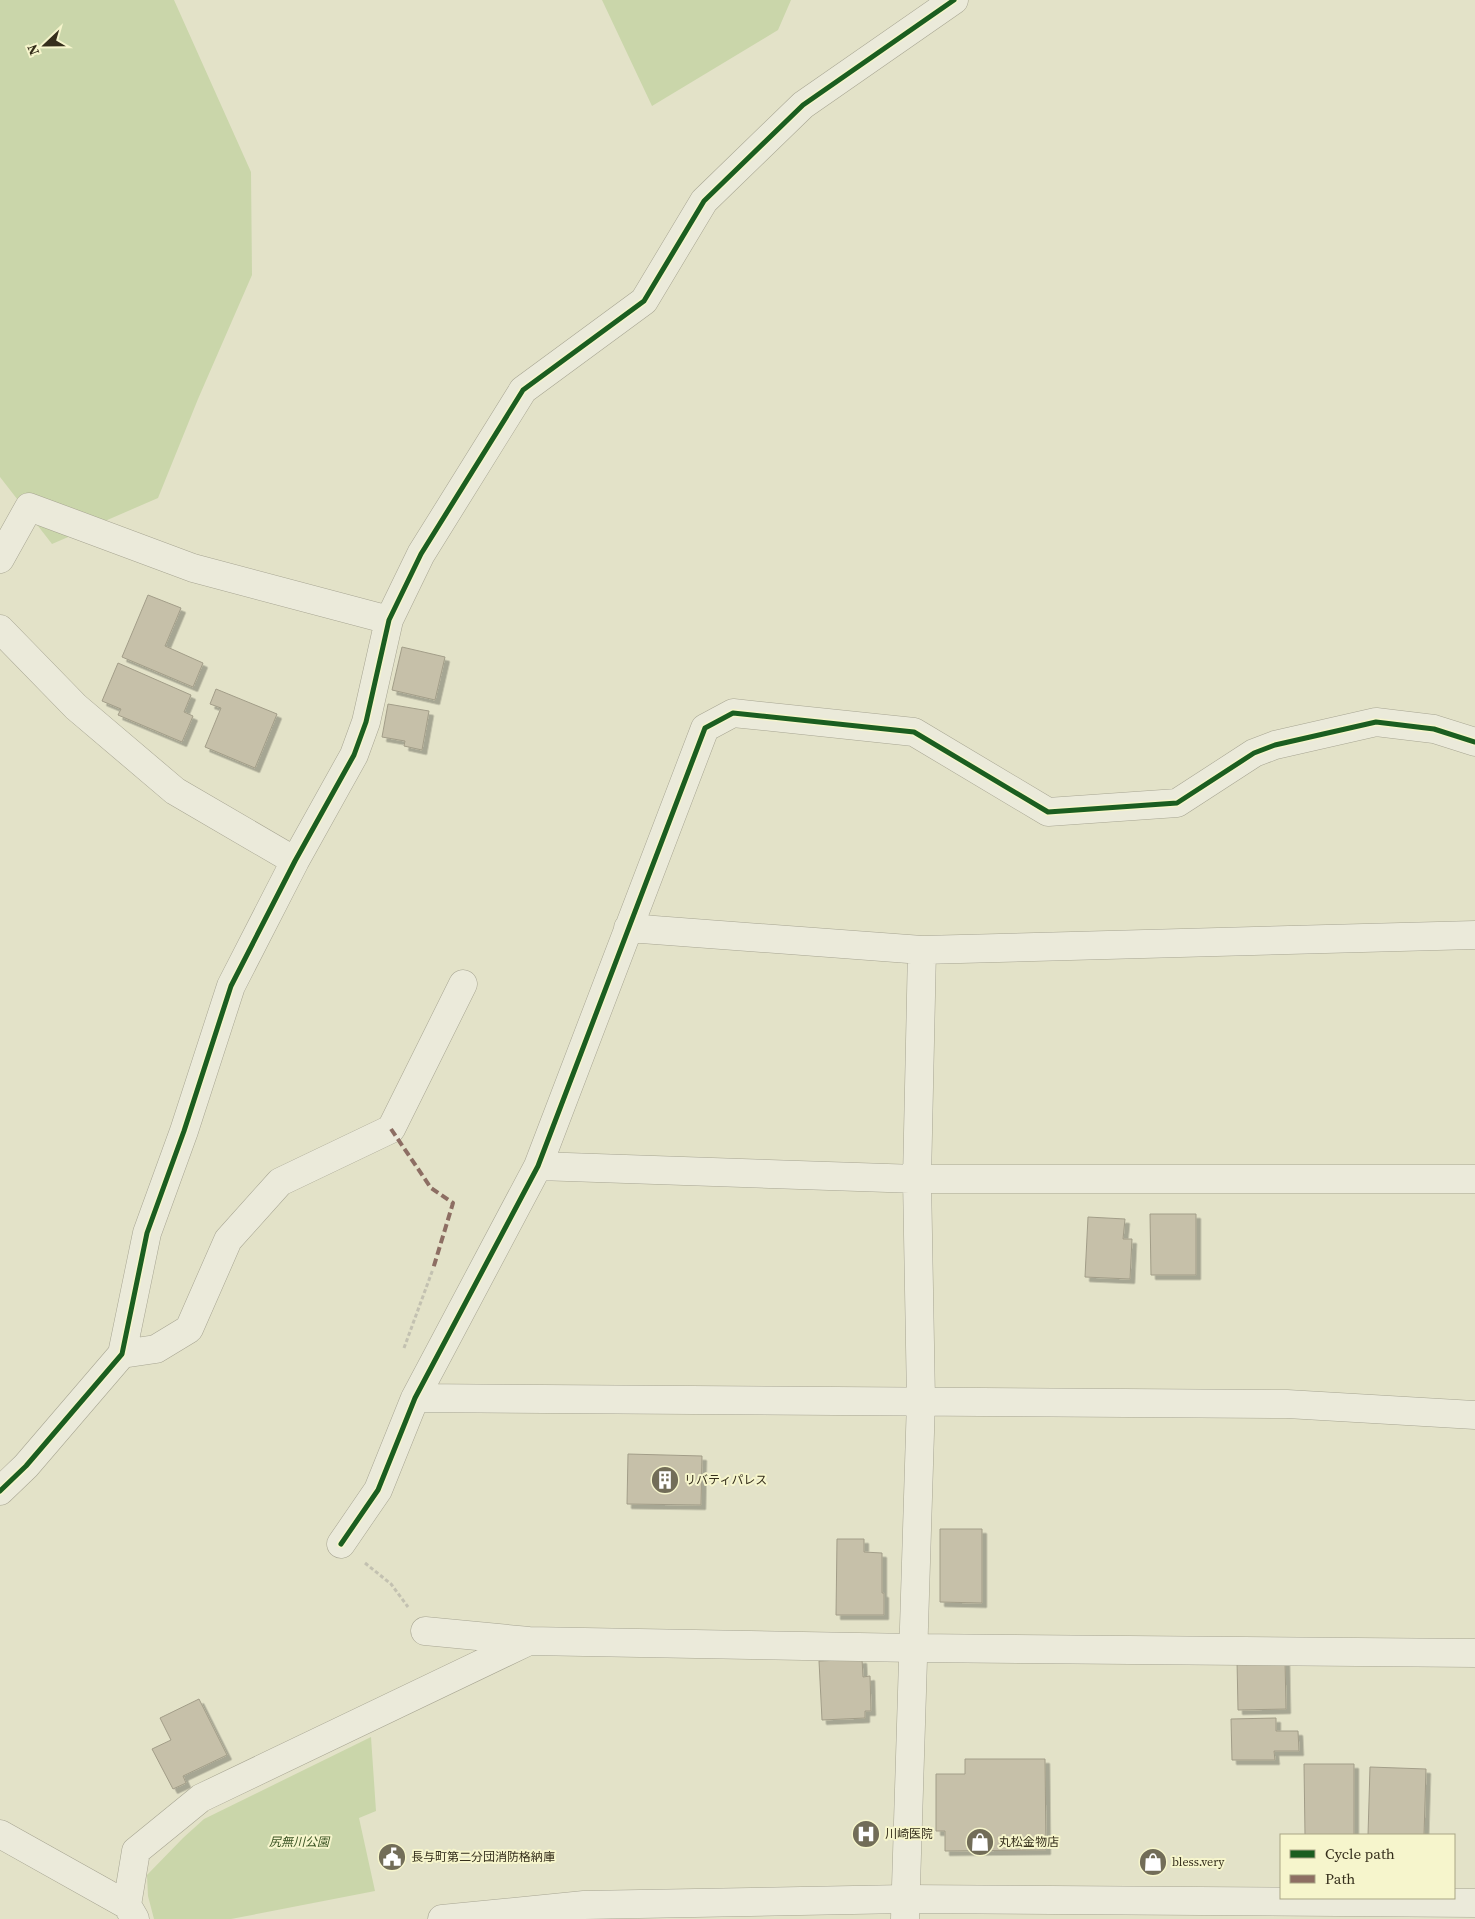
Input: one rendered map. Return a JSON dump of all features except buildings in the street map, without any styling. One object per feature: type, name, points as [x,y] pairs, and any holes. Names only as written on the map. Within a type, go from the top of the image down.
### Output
[{"type":"street","points":[[0,1491],[26,1466],[122,1354],[147,1233],[184,1131],[231,986],[354,755],[366,722],[389,620],[421,554],[523,390],[644,302],[704,200],[803,105],[954,0]]},
{"type":"street","points":[[0,559],[29,507],[193,568],[389,620]]},
{"type":"street","points":[[0,629],[76,707],[175,791],[296,861]]},
{"type":"street","points":[[341,1544],[378,1490],[415,1398],[538,1166],[704,728],[733,713],[914,732],[1048,812],[1177,803],[1254,753],[1275,745],[1376,722],[1434,729],[1475,742]]},
{"type":"street","points":[[628,928],[922,950],[1475,936]]},
{"type":"street","points":[[905,1909],[921,1400],[916,1179],[922,950]]},
{"type":"street","points":[[122,1354],[156,1349],[189,1329],[228,1240],[280,1182],[391,1129],[463,984]]},
{"type":"street","points":[[538,1166],[916,1179],[1475,1180]]},
{"type":"street","points":[[415,1398],[1287,1404],[1475,1415]]},
{"type":"street","points":[[425,1631],[529,1641],[914,1648],[1475,1653]]},
{"type":"street","points":[[0,1834],[131,1912],[136,1851],[201,1798],[529,1641]]},
{"type":"street","points":[[442,1919],[584,1912],[1475,1903]]},
{"type":"path","points":[[341,1544],[391,1584],[425,1631]]},
{"type":"green space","points":[[0,0],[174,0],[251,172],[252,275],[198,399],[158,498],[52,544],[0,477]]},
{"type":"green space","points":[[602,0],[791,0],[778,30],[652,106]]},
{"type":"green space","name":"尻無川公園","points":[[371,1737],[376,1811],[359,1818],[375,1891],[231,1919],[154,1919],[148,1896],[147,1875],[204,1819]]},
{"type":"marked path","points":[[391,1129],[431,1188],[453,1203],[433,1269]]},
{"type":"cycle path","points":[[0,1491],[26,1466],[122,1354],[147,1233],[184,1131],[231,986],[295,861],[354,755],[366,722],[389,620],[421,554],[523,390],[644,301],[704,201],[803,105],[954,0]]},
{"type":"cycle path","points":[[341,1544],[378,1490],[415,1398],[538,1166],[705,728],[733,713],[914,732],[1048,812],[1177,803],[1254,753],[1275,745],[1376,722],[1434,729],[1475,742]]},
{"type":"place","name":"リバティパレス","points":[[665,1480]]},
{"type":"place","name":"川崎医院","points":[[866,1834]]},
{"type":"place","name":"丸松金物店","points":[[980,1842]]},
{"type":"place","name":"長与町第二分団消防格納庫","points":[[392,1857]]},
{"type":"place","name":"bless.very","points":[[1153,1862]]}]
